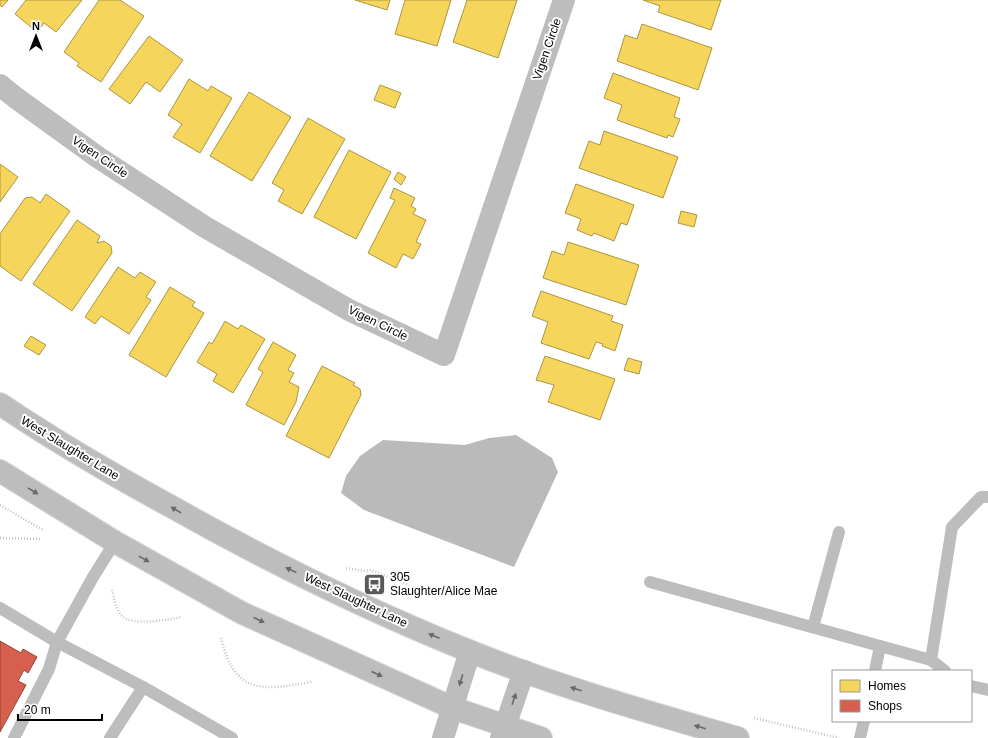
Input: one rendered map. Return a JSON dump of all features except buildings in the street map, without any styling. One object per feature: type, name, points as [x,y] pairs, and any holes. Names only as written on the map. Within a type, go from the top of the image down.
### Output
[{"type":"main road","name":"Vigen Circle","points":[[0,86],[99,158],[205,227],[350,310],[444,355],[564,0]]},
{"type":"main road","name":"West Slaughter Lane","points":[[0,404],[117,477],[273,562],[370,608],[470,651],[524,671],[639,709],[738,738]]},
{"type":"main road","points":[[0,471],[115,542],[242,613],[503,732],[541,738]]},
{"type":"main road","points":[[443,738],[470,651]]},
{"type":"main road","points":[[503,732],[524,671]]},
{"type":"lane","points":[[931,660],[952,527],[981,498],[988,498]]},
{"type":"lane","points":[[813,627],[839,532]]},
{"type":"lane","points":[[14,738],[49,669],[57,642],[92,577],[115,542]]},
{"type":"lane","points":[[650,582],[931,660],[944,670]]},
{"type":"lane","points":[[0,608],[57,642],[143,687],[232,738]]},
{"type":"lane","points":[[875,670],[880,646]]},
{"type":"lane","points":[[972,686],[988,690]]},
{"type":"lane","points":[[110,738],[143,687]]},
{"type":"lane","points":[[860,738],[864,722]]},
{"type":"path","points":[[0,505],[45,531]]},
{"type":"path","points":[[0,538],[42,539]]},
{"type":"path","points":[[344,567],[365,571],[371,570],[408,585],[410,591]]},
{"type":"path","points":[[112,590],[117,608],[122,616],[129,620],[164,621],[181,617]]},
{"type":"path","points":[[221,638],[224,653],[237,676],[248,684],[267,688],[312,682]]},
{"type":"shaded area","points":[[516,435],[552,458],[558,472],[514,567],[364,510],[341,493],[346,476],[360,456],[383,440],[465,445],[489,438]]},
{"type":"place","name":"305 Slaughter/Alice Mae","points":[[374,584]]}]
